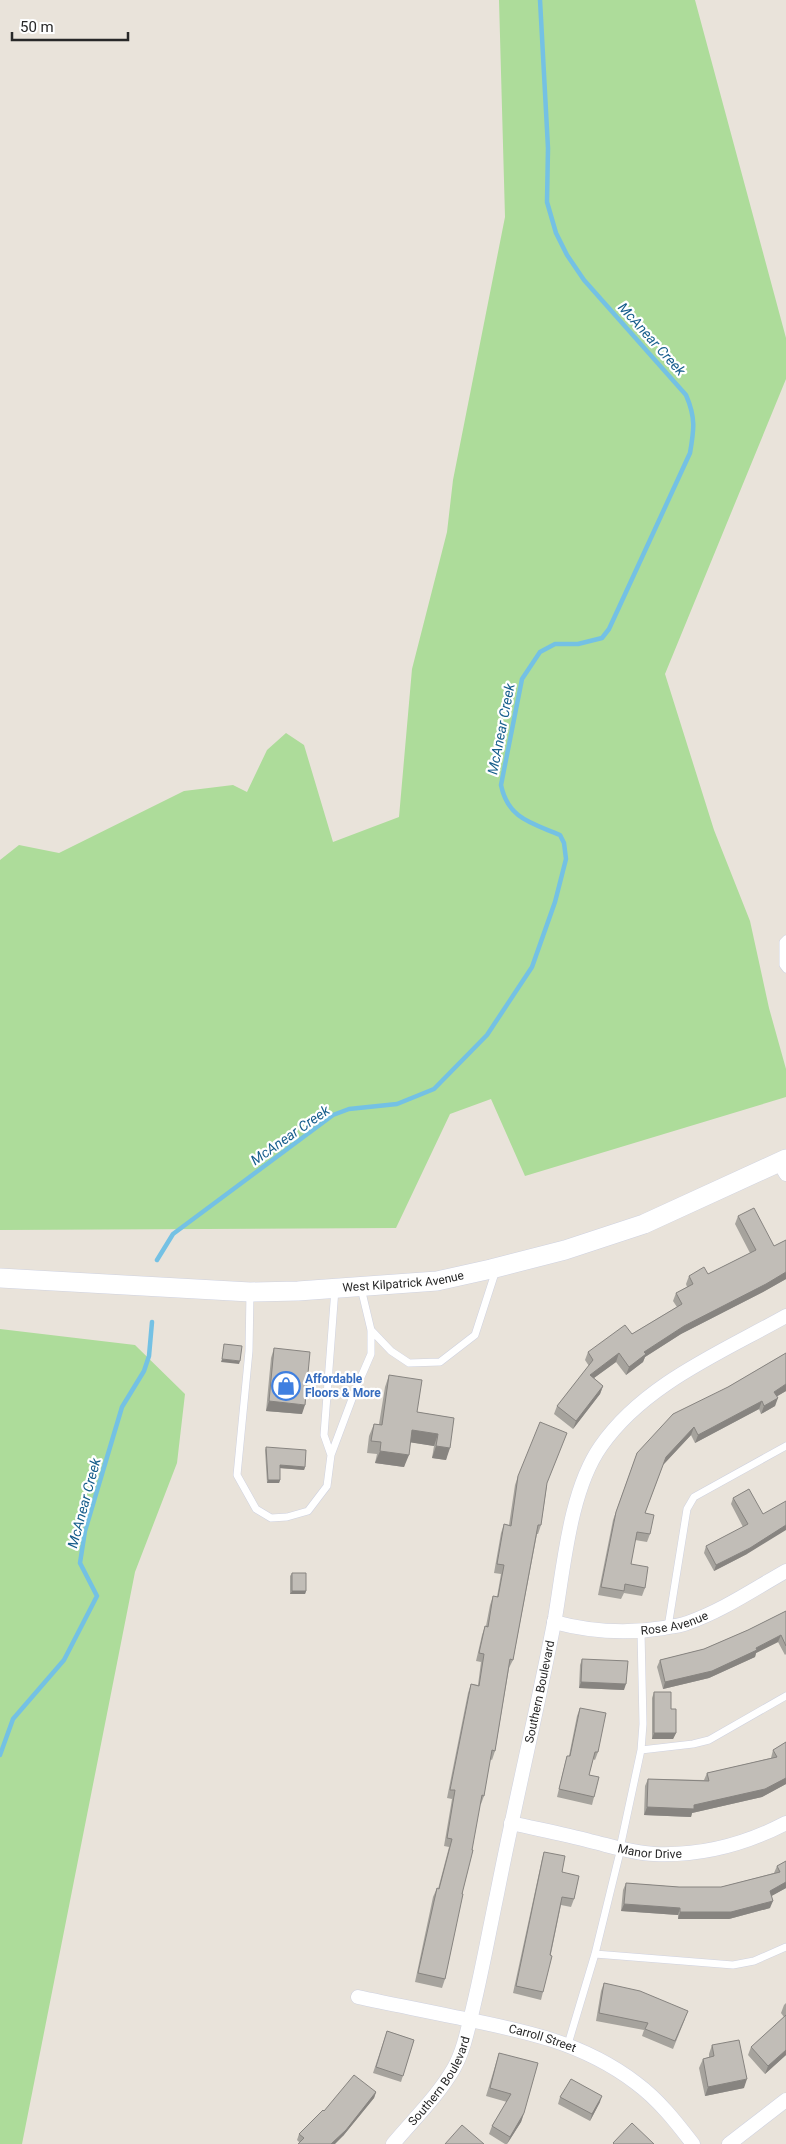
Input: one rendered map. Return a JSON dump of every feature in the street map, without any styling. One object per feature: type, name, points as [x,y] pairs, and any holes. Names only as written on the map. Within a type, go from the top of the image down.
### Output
[{"type":"main road","name":"West Kilpatrick Avenue","points":[[0,1278],[250,1292],[362,1288],[437,1280],[497,1268],[565,1250],[644,1224],[784,1165]]},
{"type":"street","name":"Southern Boulevard","points":[[393,2144],[442,2086],[454,2068],[463,2046],[554,1622],[578,1494],[588,1468],[601,1446],[640,1404],[667,1383],[786,1316]]},
{"type":"street","name":"Rose Avenue","points":[[554,1622],[603,1632],[641,1632],[686,1624],[786,1571]]},
{"type":"street","name":"Manor Drive","points":[[511,1823],[652,1854],[706,1851],[741,1843],[786,1823]]},
{"type":"street","name":"Carroll Street","points":[[358,1997],[523,2031],[568,2044],[609,2065],[636,2083],[662,2105],[693,2144]]},
{"type":"street","points":[[728,2144],[786,2100]]},
{"type":"lane","points":[[786,939],[783,942],[783,965],[786,969]]},
{"type":"lane","points":[[371,1330],[391,1351],[409,1363],[440,1362],[475,1335],[497,1268]]},
{"type":"lane","points":[[250,1292],[249,1351],[237,1475],[256,1509],[271,1518],[287,1518],[308,1510],[327,1486],[331,1456],[371,1354],[371,1330],[362,1288]]},
{"type":"lane","points":[[331,1456],[324,1435],[335,1289]]},
{"type":"lane","points":[[668,1627],[687,1509],[694,1497],[786,1446]]},
{"type":"lane","points":[[568,2044],[595,1954],[641,1750],[643,1724],[641,1632]]},
{"type":"lane","points":[[641,1750],[693,1744],[709,1740],[786,1696]]},
{"type":"lane","points":[[595,1954],[733,1965],[754,1961],[786,1947]]},
{"type":"green space","points":[[499,0],[695,0],[786,338],[786,379],[665,674],[714,830],[750,921],[769,1008],[786,1069],[786,1097],[525,1176],[491,1099],[450,1114],[396,1228],[0,1230],[0,860],[19,845],[59,853],[184,791],[233,785],[247,792],[267,750],[286,733],[304,745],[333,842],[399,817],[412,669],[447,532],[453,480],[505,217]]},
{"type":"green space","points":[[0,1329],[135,1345],[185,1394],[177,1463],[135,1572],[22,2144],[0,2144]]},
{"type":"building","points":[[754,1208],[774,1246],[786,1240],[786,1272],[684,1326],[644,1352],[646,1354],[629,1367],[619,1353],[590,1375],[603,1386],[576,1421],[557,1406],[593,1360],[588,1352],[625,1325],[632,1334],[682,1304],[676,1293],[693,1284],[689,1276],[704,1267],[708,1274],[756,1250],[738,1216]]},
{"type":"building","points":[[224,1344],[242,1346],[240,1361],[222,1359]]},
{"type":"building","name":"Affordable Floors & More","points":[[274,1348],[310,1352],[305,1405],[269,1401]]},
{"type":"building","points":[[786,1353],[786,1384],[774,1392],[778,1398],[764,1406],[762,1401],[698,1435],[694,1427],[666,1457],[645,1513],[654,1515],[650,1534],[637,1532],[631,1564],[648,1567],[645,1588],[625,1584],[624,1591],[601,1587],[616,1512],[637,1453],[673,1414],[728,1387]]},
{"type":"building","points":[[389,1375],[422,1380],[417,1412],[454,1418],[450,1448],[436,1446],[438,1434],[412,1430],[409,1455],[380,1451],[381,1442],[371,1441],[374,1424],[382,1425]]},
{"type":"building","points":[[540,1422],[567,1433],[547,1483],[541,1525],[538,1525],[513,1660],[510,1659],[495,1751],[492,1750],[484,1796],[482,1795],[473,1850],[445,1979],[418,1973],[437,1888],[439,1889],[452,1839],[447,1838],[455,1790],[450,1790],[471,1684],[479,1686],[484,1654],[479,1653],[485,1626],[488,1627],[493,1596],[498,1597],[504,1565],[497,1564],[504,1524],[511,1526],[518,1476]]},
{"type":"building","points":[[266,1447],[306,1450],[305,1467],[280,1465],[280,1480],[268,1480]]},
{"type":"building","points":[[749,1489],[763,1514],[786,1501],[786,1525],[750,1548],[716,1565],[706,1546],[748,1524],[733,1498]]},
{"type":"building","points":[[292,1573],[306,1573],[306,1591],[292,1591]]},
{"type":"building","points":[[786,1611],[786,1646],[781,1635],[756,1648],[757,1650],[712,1671],[665,1682],[660,1660],[704,1649]]},
{"type":"building","points":[[582,1659],[628,1661],[626,1684],[581,1682]]},
{"type":"building","points":[[654,1692],[671,1692],[671,1709],[676,1709],[676,1733],[654,1733]]},
{"type":"building","points":[[580,1708],[606,1713],[598,1752],[595,1752],[589,1775],[599,1777],[594,1797],[559,1789],[567,1756],[570,1756]]},
{"type":"building","points":[[786,1742],[786,1778],[765,1789],[694,1805],[694,1809],[647,1807],[648,1779],[709,1781],[707,1773],[777,1757],[773,1750]]},
{"type":"building","points":[[544,1852],[565,1856],[562,1872],[579,1876],[574,1899],[562,1897],[550,1955],[552,1956],[543,1992],[516,1986]]},
{"type":"building","points":[[786,1861],[786,1882],[770,1891],[773,1901],[731,1912],[680,1912],[680,1908],[624,1904],[626,1883],[679,1887],[721,1887],[780,1872],[777,1866]]},
{"type":"building","points":[[604,1983],[640,1991],[688,2011],[675,2041],[645,2029],[648,2023],[599,2013]]},
{"type":"building","points":[[786,2015],[786,2050],[768,2066],[751,2047]]},
{"type":"building","points":[[387,2031],[414,2040],[403,2076],[376,2067]]},
{"type":"building","points":[[739,2040],[747,2079],[708,2087],[703,2059],[714,2056],[712,2045]]},
{"type":"building","points":[[499,2053],[538,2063],[524,2113],[510,2137],[492,2126],[511,2094],[490,2088]]},
{"type":"building","points":[[354,2075],[376,2092],[346,2130],[331,2144],[298,2144],[304,2138],[299,2134],[324,2111]]},
{"type":"building","points":[[571,2079],[602,2096],[592,2114],[560,2097]]},
{"type":"building","points":[[632,2123],[654,2144],[614,2144]]},
{"type":"building","points":[[462,2125],[484,2144],[445,2144]]},
{"type":"waterway","name":"McAnear Creek","points":[[157,1260],[173,1234],[333,1115],[349,1109],[397,1104],[434,1089],[487,1035],[532,967],[555,902],[566,859],[564,843],[560,835],[531,823],[515,813],[504,796],[501,785],[522,679],[540,652],[555,644],[578,644],[602,638],[609,629],[690,453],[693,424],[686,395],[584,280],[567,255],[556,233],[547,202],[548,148],[540,0]]},
{"type":"waterway","name":"McAnear Creek","points":[[0,1755],[13,1719],[64,1660],[97,1596],[80,1563],[85,1531],[122,1407],[144,1371],[149,1356],[152,1322]]},
{"type":"place","name":"Affordable Floors & More","points":[[286,1386]]}]
